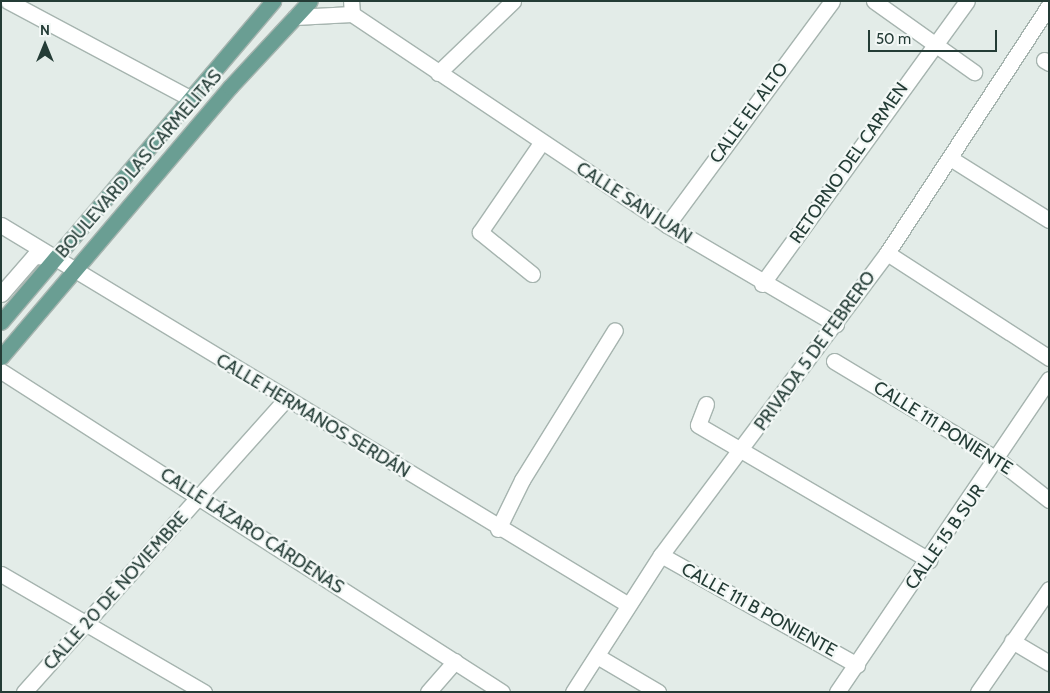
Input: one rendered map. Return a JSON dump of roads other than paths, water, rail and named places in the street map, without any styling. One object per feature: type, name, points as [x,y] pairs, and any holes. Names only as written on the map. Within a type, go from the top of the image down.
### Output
[{"type":"main road","name":"BOULEVARD LAS CARMELITAS","points":[[1,322],[188,97],[273,1]]},
{"type":"main road","name":"BOULEVARD LAS CARMELITAS","points":[[1,357],[73,269],[310,1]]},
{"type":"street","points":[[8,1],[188,97]]},
{"type":"street","points":[[438,73],[513,1]]},
{"type":"street","name":"CALLE EL ALTO","points":[[667,225],[832,1]]},
{"type":"street","points":[[874,1],[935,41],[974,72]]},
{"type":"street","name":"RETORNO DEL CARMEN","points":[[762,284],[935,41],[967,1]]},
{"type":"street","name":"PRIVADA 5 DE FEBRERO","points":[[573,692],[597,656],[627,604],[661,555],[742,451],[887,253],[1049,5]]},
{"type":"street","points":[[295,17],[352,8]]},
{"type":"street","name":"CALLE SAN JUAN","points":[[352,8],[438,73],[541,143],[762,284],[836,324]]},
{"type":"street","points":[[532,274],[480,232],[541,143]]},
{"type":"street","points":[[950,158],[1049,220]]},
{"type":"street","name":"CALLE HERMANOS SERDÁN","points":[[1,225],[498,528],[627,604]]},
{"type":"street","points":[[887,253],[1049,358]]},
{"type":"street","name":"BOULEVARD LAS CARMELITAS","points":[[1,294],[34,256],[56,257]]},
{"type":"street","points":[[498,528],[522,480],[615,330]]},
{"type":"street","name":"CALLE 111 PONIENTE","points":[[834,361],[998,460],[1049,500]]},
{"type":"street","name":"CALLE LÁZARO CÁRDENAS","points":[[1,371],[502,692]]},
{"type":"street","name":"CALLE 15 B SUR","points":[[837,692],[998,460],[1049,380]]},
{"type":"street","name":"CALLE 20 DE NOVIEMBRE","points":[[24,692],[200,498],[286,399]]},
{"type":"street","points":[[706,404],[698,425],[929,560]]},
{"type":"street","name":"CALLE 111 B PONIENTE","points":[[661,555],[856,665]]},
{"type":"street","points":[[1,574],[88,622],[204,692]]},
{"type":"street","points":[[978,692],[1049,589]]},
{"type":"street","points":[[1012,641],[1049,664]]},
{"type":"street","points":[[597,656],[658,692]]},
{"type":"street","points":[[428,692],[455,661]]}]
